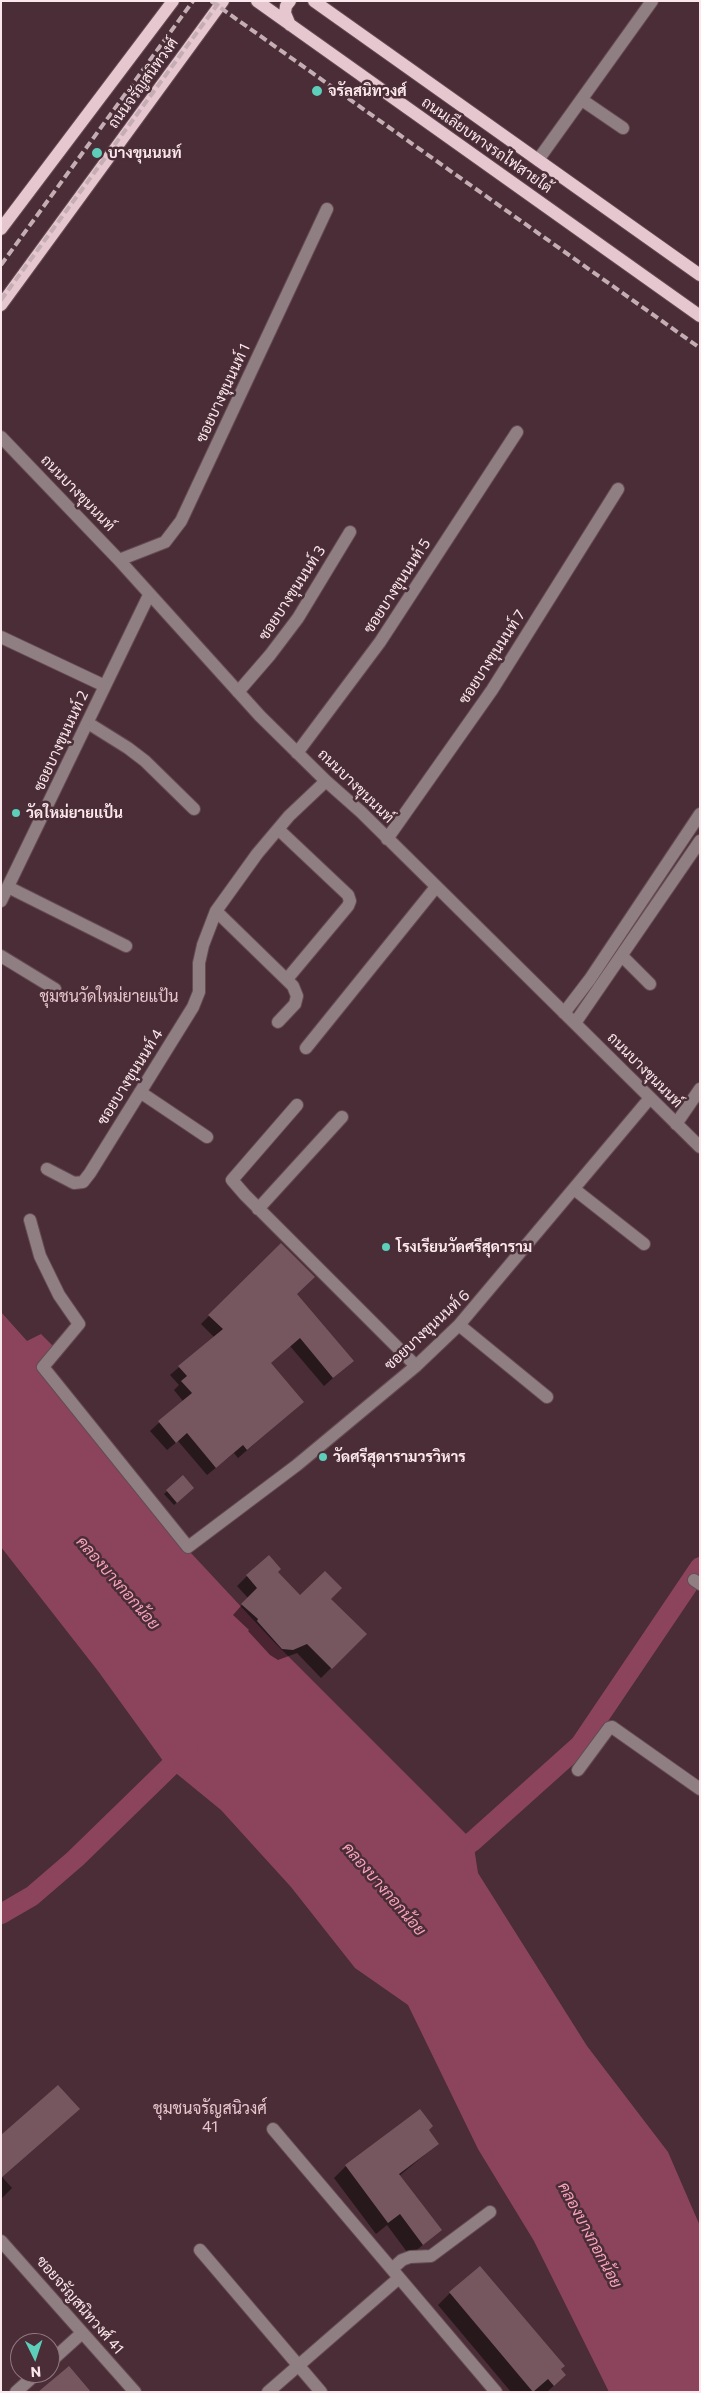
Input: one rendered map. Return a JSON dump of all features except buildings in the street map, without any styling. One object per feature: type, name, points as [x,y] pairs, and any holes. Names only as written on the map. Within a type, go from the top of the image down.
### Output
[{"type":"main road","name":"ถนนจรัญสนิทวงศ์","points":[[1,229],[173,1]]},
{"type":"main road","name":"ถนนจรัญสนิทวงศ์","points":[[1,305],[223,1]]},
{"type":"main road","name":"ถนนเลียบทางรถไฟสายใต้","points":[[257,1],[700,316]]},
{"type":"main road","points":[[290,1],[285,12],[290,25]]},
{"type":"main road","name":"ถนนเลียบทางรถไฟสายใต้","points":[[314,1],[700,275]]},
{"type":"street","points":[[538,160],[652,1]]},
{"type":"street","points":[[582,100],[623,128]]},
{"type":"street","name":"ซอยบางขุนนนท์ 1","points":[[119,560],[165,542],[182,521],[327,209]]},
{"type":"street","name":"ซอยบางขุนนนท์ 5","points":[[296,753],[380,642],[517,432]]},
{"type":"street","name":"ถนนบางขุนนนท์","points":[[1,437],[119,560],[149,595],[296,753],[387,839],[700,1147]]},
{"type":"street","name":"ซอยบางขุนนนท์ 7","points":[[387,839],[492,690],[618,489]]},
{"type":"street","name":"ซอยบางขุนนนท์ 3","points":[[238,692],[270,655],[298,618],[350,532]]},
{"type":"street","name":"ซอยบางขุนนนท์ 2","points":[[1,901],[149,595]]},
{"type":"street","points":[[1,637],[105,686]]},
{"type":"street","points":[[88,723],[140,757],[194,809]]},
{"type":"street","name":"ซอยบางขุนนนท์ 4","points":[[47,1169],[74,1183],[83,1182],[193,1007],[199,992],[199,964],[203,945],[216,911],[257,854],[278,829],[326,781]]},
{"type":"street","points":[[564,1012],[590,979],[700,814]]},
{"type":"street","points":[[278,829],[348,895],[350,901],[348,906],[287,978]]},
{"type":"street","points":[[575,1023],[700,841]]},
{"type":"street","points":[[8,887],[126,946]]},
{"type":"street","points":[[306,1048],[436,887]]},
{"type":"street","points":[[216,911],[287,978],[297,996],[295,1004],[278,1022]]},
{"type":"street","points":[[1,956],[55,989]]},
{"type":"street","points":[[622,956],[650,984]]},
{"type":"street","points":[[676,1124],[700,1089]]},
{"type":"street","points":[[140,1092],[207,1137]]},
{"type":"street","name":"ซอยบางขุนนนท์ 6","points":[[30,1220],[40,1256],[59,1295],[79,1324],[43,1367],[188,1547],[297,1465],[416,1366],[459,1326],[650,1098]]},
{"type":"street","points":[[297,1105],[232,1180],[258,1209],[416,1366]]},
{"type":"street","points":[[258,1209],[342,1117]]},
{"type":"street","points":[[574,1189],[644,1244]]},
{"type":"street","points":[[459,1326],[547,1397]]},
{"type":"street","points":[[578,1770],[609,1728],[612,1727],[700,1789]]},
{"type":"street","points":[[273,2129],[496,2392]]},
{"type":"street","points":[[268,2392],[396,2274],[402,2260],[410,2257],[431,2256],[490,2212]]},
{"type":"street","name":"ซอยจรัญสนิทวงศ์ 41","points":[[1,2241],[135,2392]]},
{"type":"street","points":[[200,2250],[321,2392]]},
{"type":"street","points":[[60,2353],[82,2333]]},
{"type":"street","points":[[16,2392],[26,2383]]},
{"type":"water","name":"คลองบางกอกน้อย","points":[[1,1312],[27,1341],[41,1334],[53,1346],[37,1365],[173,1537],[191,1553],[274,1642],[473,1841],[478,1873],[587,2046],[668,2152],[700,2226],[700,2392],[609,2392],[534,2241],[478,2149],[408,2005],[355,1968],[291,1887],[221,1810],[166,1765],[98,1671],[1,1547]]},
{"type":"waterway","points":[[452,1856],[473,1841],[580,1745],[700,1567]]},
{"type":"waterway","points":[[1,1914],[32,1896],[75,1859],[188,1749]]},
{"type":"railway","points":[[1,265],[193,1]]},
{"type":"railway","points":[[211,1],[700,348]]},
{"type":"railway","points":[[1,300],[220,1]]},
{"type":"place","name":"จรัลสนิทวงศ์","points":[[317,91]]},
{"type":"place","name":"บางขุนนนท์","points":[[97,153]]},
{"type":"place","name":"วัดใหม่ยายแป้น","points":[[16,813]]},
{"type":"place","name":"โรงเรียนวัดศรีสุดาราม","points":[[386,1247]]},
{"type":"place","name":"วัดศรีสุดารามวรวิหาร","points":[[323,1457]]},
{"type":"district","name":"ชุมชนวัดใหม่ยายแป้น","points":[[109,997]]},
{"type":"district","name":"ชุมชนจรัญสนิวงศ์ 41","points":[[210,2118]]}]
